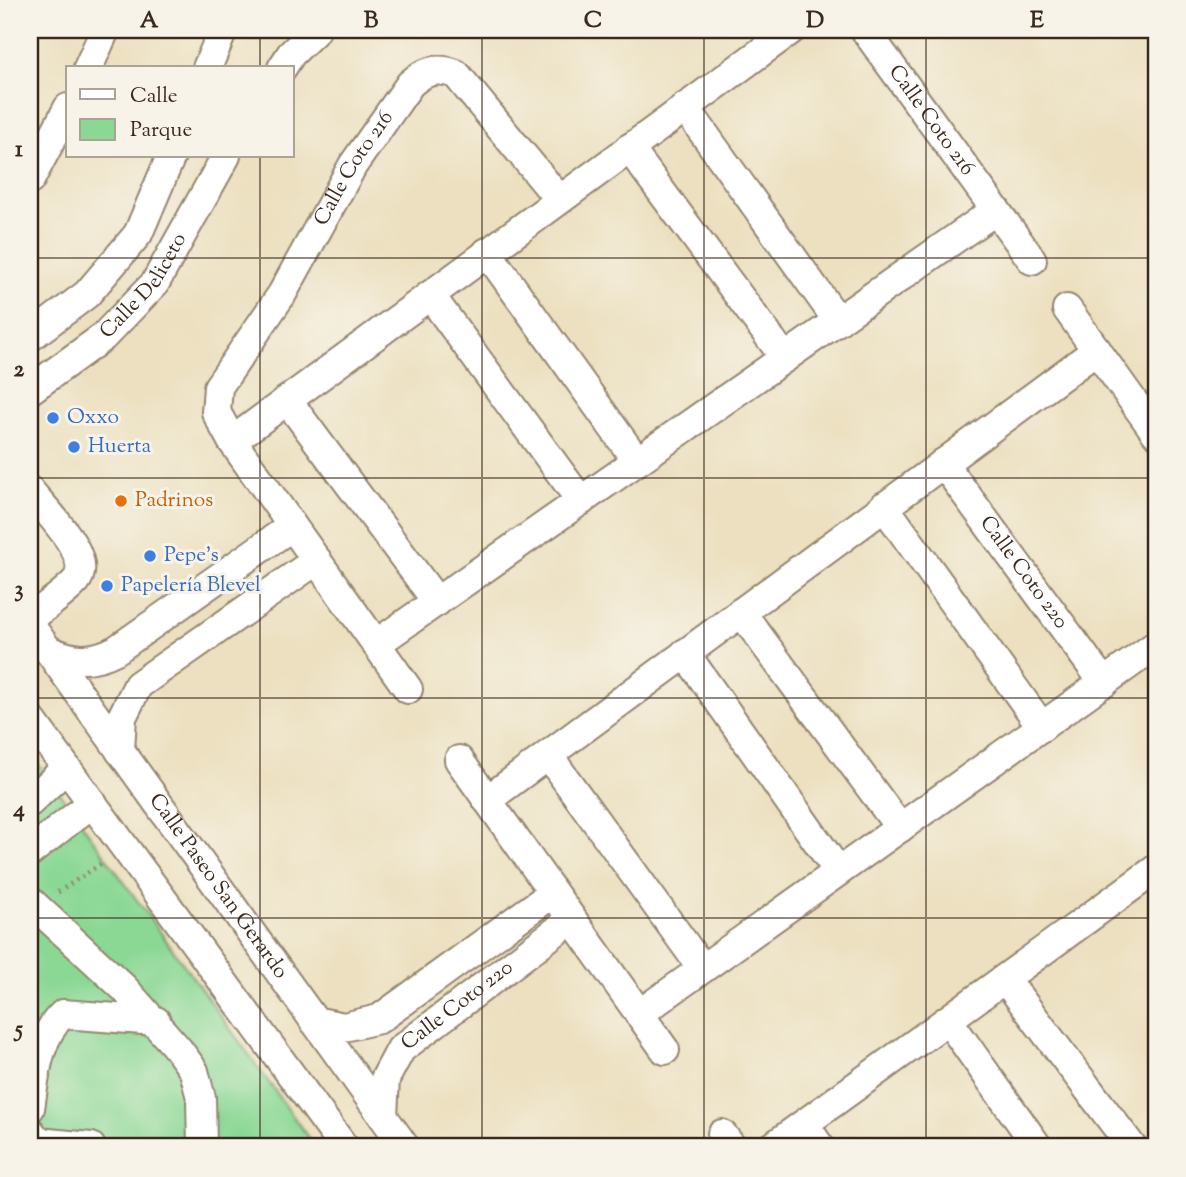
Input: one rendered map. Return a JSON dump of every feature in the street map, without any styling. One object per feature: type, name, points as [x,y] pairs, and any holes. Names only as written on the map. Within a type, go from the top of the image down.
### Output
[{"type":"street","points":[[89,66],[105,30]]},
{"type":"street","points":[[208,66],[223,30]]},
{"type":"street","points":[[283,66],[291,54],[316,30]]},
{"type":"street","points":[[232,441],[791,30]]},
{"type":"street","name":"Calle Coto 216","points":[[865,30],[1032,261]]},
{"type":"street","name":"Calle Coto 216","points":[[408,689],[232,441],[216,412],[218,387],[282,294],[353,165],[410,84],[421,74],[437,69],[456,74],[559,199]]},
{"type":"street","points":[[685,107],[838,321]]},
{"type":"street","points":[[30,180],[66,112]]},
{"type":"street","points":[[629,148],[785,358]]},
{"type":"street","name":"Calle Deliceto","points":[[30,337],[87,294],[138,234],[170,158]]},
{"type":"street","name":"Calle Deliceto","points":[[30,390],[103,337],[156,283],[225,158]]},
{"type":"street","points":[[376,644],[996,210]]},
{"type":"street","points":[[487,252],[637,461]]},
{"type":"street","points":[[430,295],[581,501]]},
{"type":"street","points":[[1067,309],[1156,433]]},
{"type":"street","points":[[487,800],[1097,350]]},
{"type":"street","points":[[287,400],[437,602]]},
{"type":"street","name":"Calle Coto 220","points":[[943,463],[1104,682]]},
{"type":"street","points":[[30,491],[77,550],[81,565],[77,580],[30,619]]},
{"type":"street","points":[[884,506],[1042,727]]},
{"type":"street","points":[[48,650],[68,659],[82,661],[102,657],[116,650],[292,526]]},
{"type":"street","points":[[120,751],[122,717],[138,685],[317,560]]},
{"type":"street","points":[[741,612],[900,828]]},
{"type":"street","name":"Calle Paseo San Gerardo","points":[[30,625],[405,1147]]},
{"type":"street","points":[[639,1014],[1156,645]]},
{"type":"street","points":[[685,653],[838,872]]},
{"type":"street","points":[[30,718],[344,1147]]},
{"type":"street","points":[[548,755],[702,968]]},
{"type":"street","points":[[459,760],[664,1050]]},
{"type":"street","points":[[30,802],[66,768]]},
{"type":"street","points":[[30,852],[92,803]]},
{"type":"street","points":[[772,1147],[1005,979],[1152,881]]},
{"type":"street","name":"Calle Coto 220","points":[[314,1020],[344,1027],[379,1019],[553,893]]},
{"type":"street","points":[[32,904],[124,988],[156,1021],[194,1071],[201,1098],[202,1147]]},
{"type":"street","name":"Calle Coto 220","points":[[383,1116],[385,1079],[401,1049],[572,919]]},
{"type":"street","points":[[1005,979],[1132,1147]]},
{"type":"street","points":[[30,1108],[39,1056],[52,1024],[63,1014],[156,1021]]},
{"type":"street","points":[[948,1020],[1038,1147]]},
{"type":"street","points":[[804,1124],[820,1147]]},
{"type":"street","points":[[30,1131],[38,1142],[91,1147]]},
{"type":"path","points":[[32,904],[125,849]]},
{"type":"green space","points":[[30,752],[275,1091],[315,1147],[30,1147]]},
{"type":"place","name":"Oxxo","points":[[53,418]]},
{"type":"place","name":"Huerta","points":[[74,447]]},
{"type":"place","name":"Padrinos","points":[[121,501]]},
{"type":"place","name":"Pepe's","points":[[150,556]]},
{"type":"place","name":"Papelería Blevel","points":[[107,586]]}]
